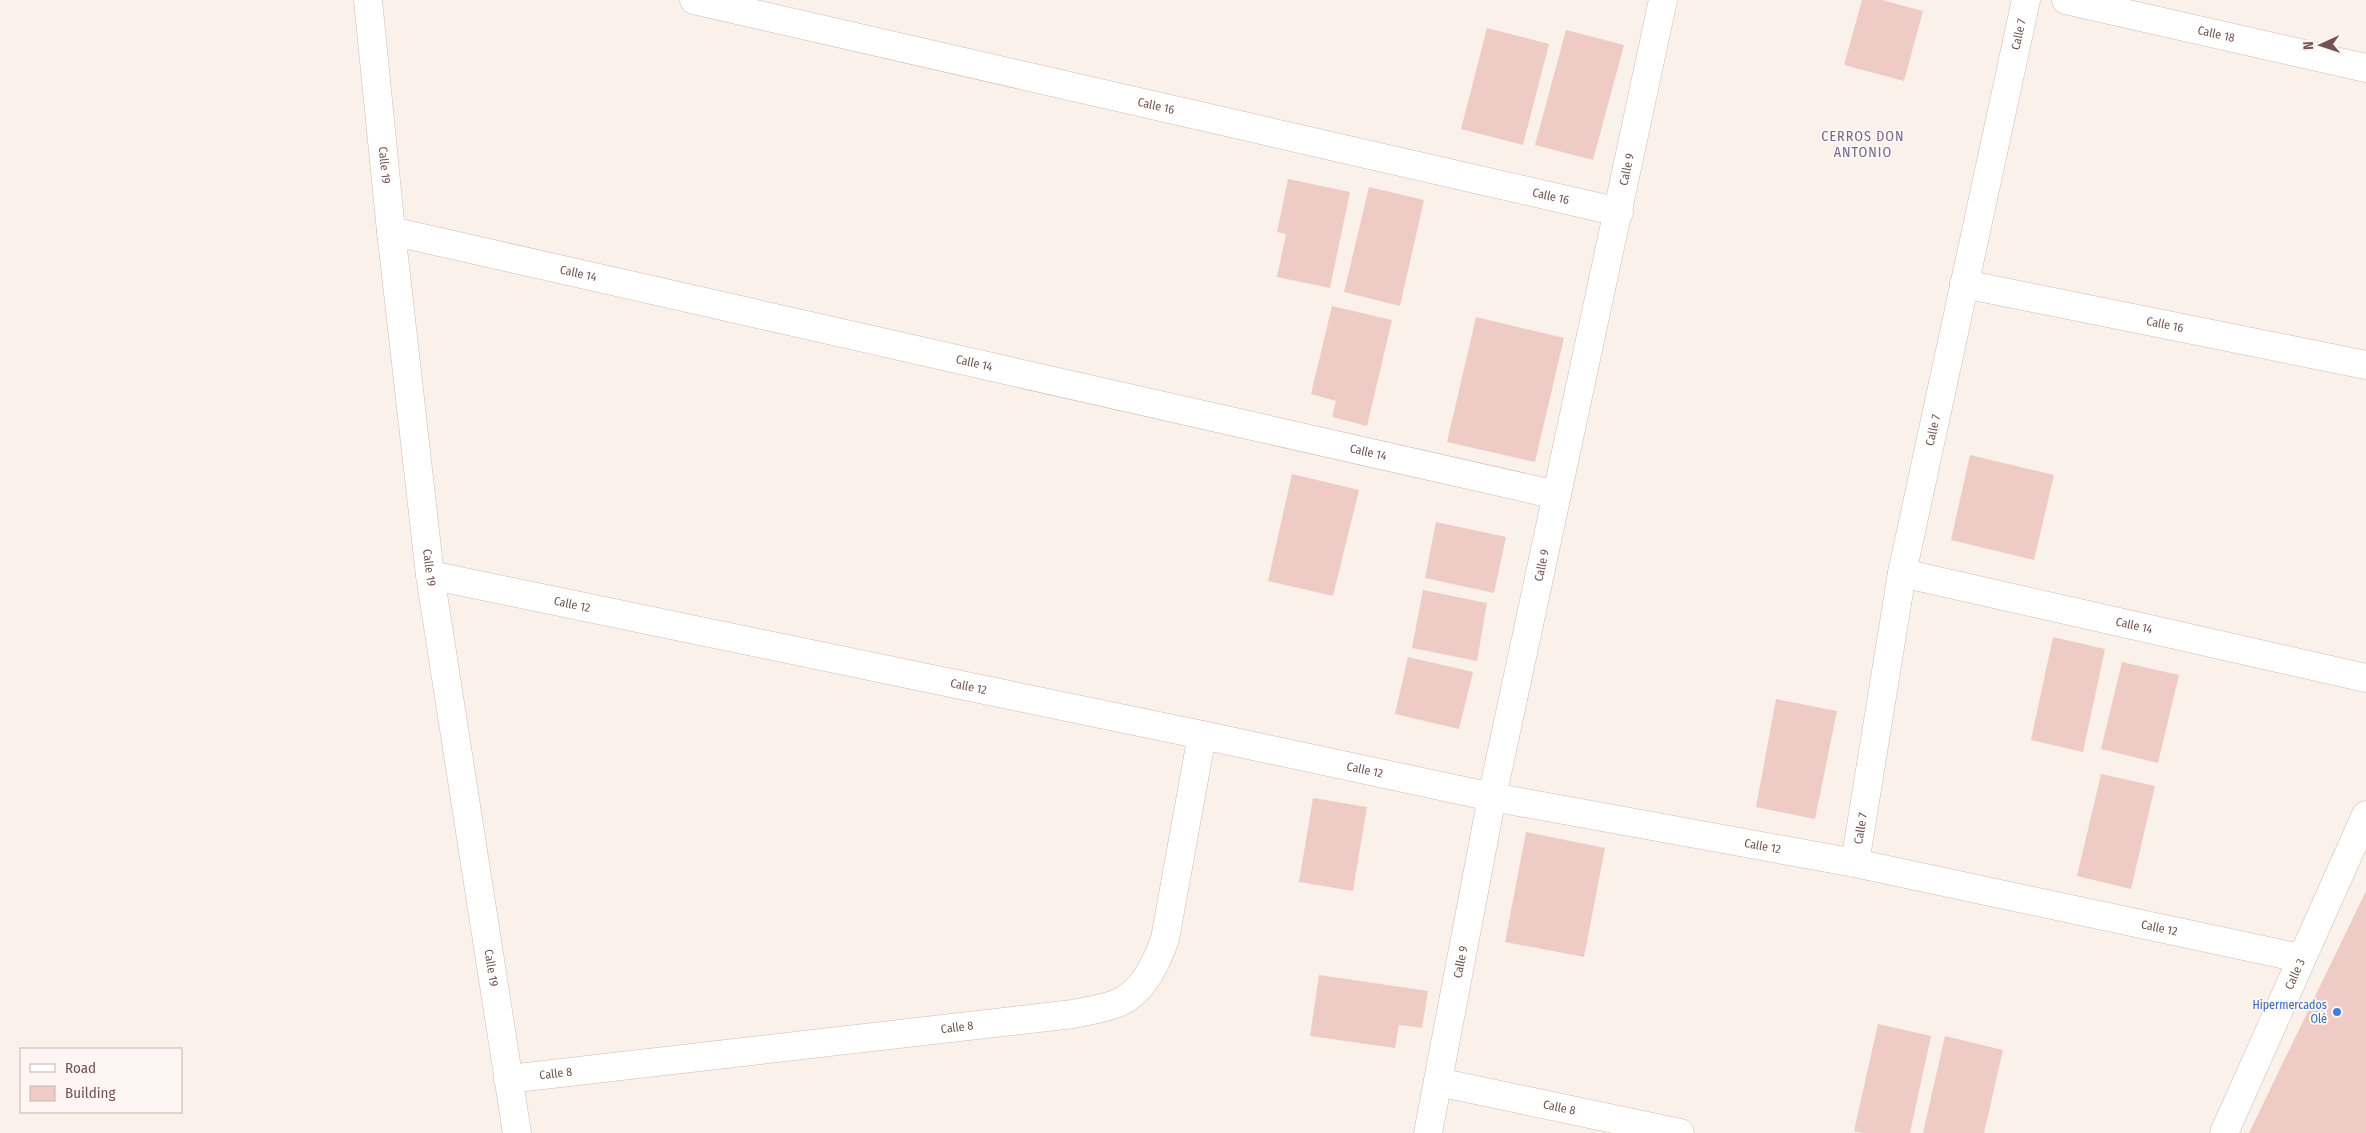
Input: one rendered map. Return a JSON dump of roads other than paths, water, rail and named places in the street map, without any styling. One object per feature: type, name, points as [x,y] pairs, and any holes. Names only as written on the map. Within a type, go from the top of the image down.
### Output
[{"type":"street","name":"Calle 19","points":[[368,0],[391,232],[430,574],[517,1133]]},
{"type":"street","name":"Calle 16","points":[[694,0],[1619,212]]},
{"type":"street","name":"Calle 9","points":[[1428,1133],[1492,797],[1663,0]]},
{"type":"street","name":"Calle 7","points":[[1855,863],[1902,573],[2026,0]]},
{"type":"street","name":"Calle 18","points":[[2066,0],[2366,68]]},
{"type":"street","name":"Calle 14","points":[[391,232],[1557,495]]},
{"type":"street","name":"Calle 16","points":[[1964,284],[2366,365]]},
{"type":"street","name":"Calle 14","points":[[1902,573],[2366,678]]},
{"type":"street","name":"Calle 12","points":[[430,574],[1492,797],[1855,863],[2300,958]]},
{"type":"street","name":"Calle 8","points":[[508,1080],[1073,1014],[1116,1004],[1134,992],[1156,966],[1165,939],[1202,735]]},
{"type":"street","name":"Calle 3","points":[[2224,1133],[2300,958],[2366,815]]},
{"type":"street","name":"Calle 8","points":[[1438,1082],[1680,1133]]},
{"type":"place","name":"Hipermercados Olé","points":[[2337,1012]]},
{"type":"district","name":"CERROS DON ANTONIO","points":[[1863,144]]}]
